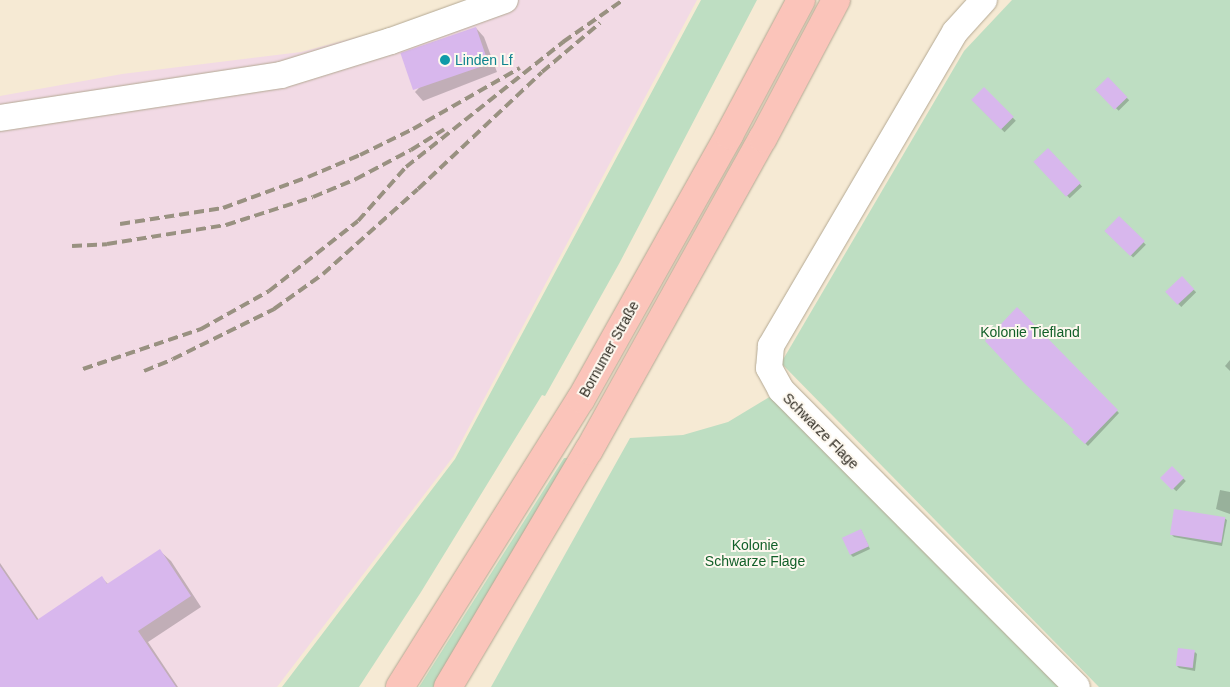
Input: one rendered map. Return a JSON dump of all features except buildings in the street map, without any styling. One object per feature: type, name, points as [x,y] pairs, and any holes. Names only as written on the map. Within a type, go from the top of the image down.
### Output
[{"type":"main road","name":"Bornumer Straße","points":[[400,687],[581,399],[729,135],[801,0]]},
{"type":"main road","points":[[448,687],[589,450],[763,138],[836,0]]},
{"type":"lane","points":[[0,118],[281,75],[391,41],[505,0]]},
{"type":"lane","name":"Schwarze Flage","points":[[984,0],[955,32],[771,346],[769,368],[781,390],[1076,687]]},
{"type":"shaded area","points":[[496,0],[697,0],[453,457],[277,687],[0,687],[0,96],[122,74],[301,52]]},
{"type":"green space","points":[[701,0],[757,0],[620,262],[545,396],[542,395],[421,592],[359,687],[282,687],[455,459]]},
{"type":"green space","name":"Kolonie Tiefland","points":[[1012,0],[1230,0],[1230,687],[1099,687],[781,363],[964,51]]},
{"type":"green space","name":"Kolonie Schwarze Flage","points":[[781,390],[1077,687],[491,687],[630,438],[683,435],[728,422]]},
{"type":"green space","points":[[564,458],[570,458],[433,687],[419,687]]},
{"type":"railway","points":[[83,369],[201,329],[269,291],[358,221],[406,167],[563,42],[623,0]]},
{"type":"railway","points":[[144,371],[173,359],[274,309],[323,274],[418,189],[542,72],[600,23]]},
{"type":"railway","points":[[120,224],[223,208],[308,177],[360,155],[413,129],[520,68]]},
{"type":"railway","points":[[72,246],[107,244],[226,225],[313,197],[356,179],[411,150],[444,129]]},
{"type":"place","name":"Linden Lf","points":[[445,60]]}]
